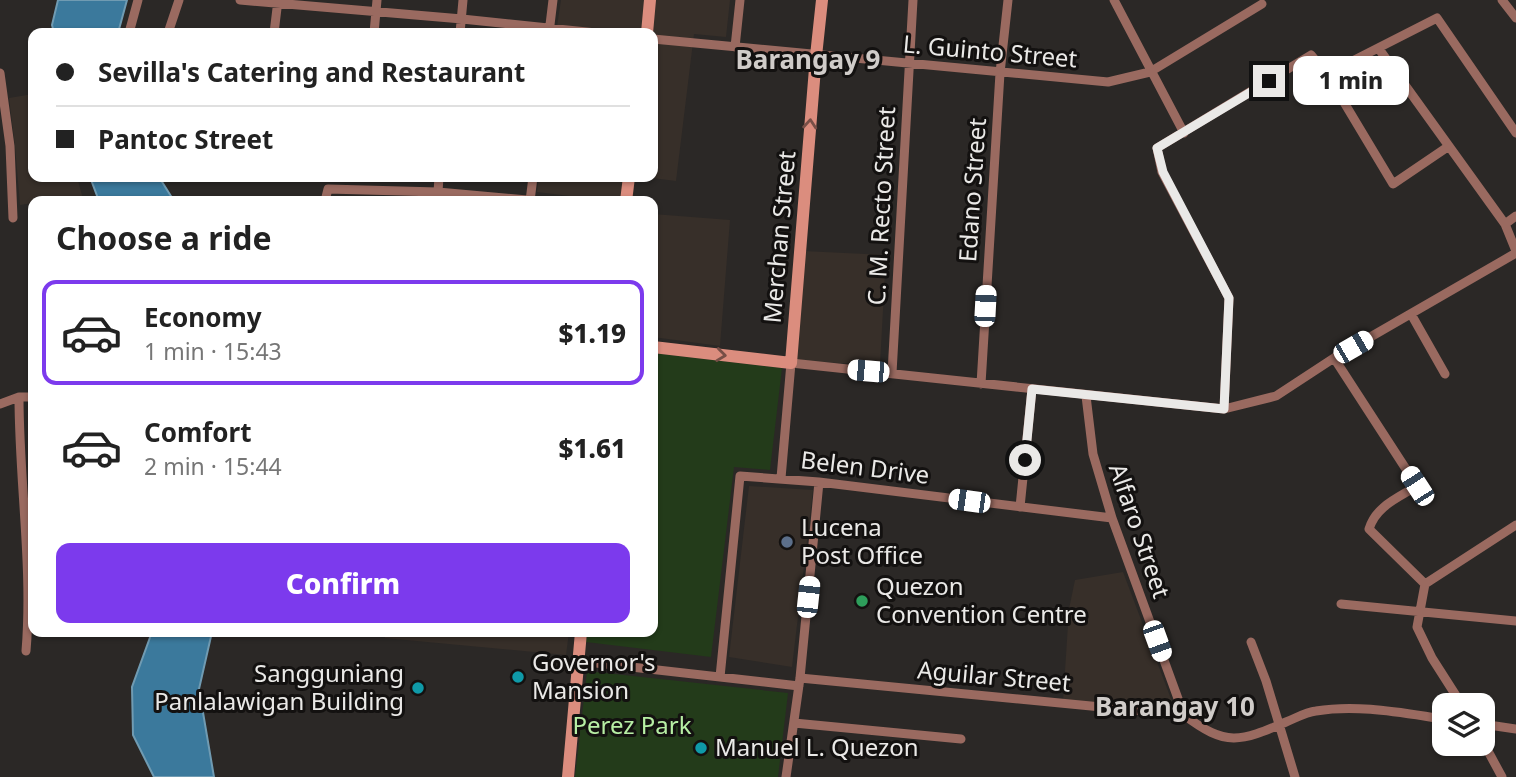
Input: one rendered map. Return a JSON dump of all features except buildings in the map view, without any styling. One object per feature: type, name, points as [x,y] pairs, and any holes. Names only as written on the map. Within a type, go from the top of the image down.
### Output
[{"type":"main road","points":[[647,28],[650,0]]},
{"type":"main road","name":"Merchan Street","points":[[791,363],[822,0]]},
{"type":"main road","points":[[658,348],[791,363]]},
{"type":"main road","points":[[568,777],[580,637]]},
{"type":"street","points":[[130,28],[138,0]]},
{"type":"street","points":[[170,28],[179,0]]},
{"type":"street","points":[[240,0],[462,19],[527,28]]},
{"type":"street","points":[[374,28],[377,0]]},
{"type":"street","points":[[461,28],[463,0]]},
{"type":"street","points":[[549,28],[553,0]]},
{"type":"street","points":[[734,47],[740,0]]},
{"type":"street","name":"C. M. Recto Street","points":[[892,373],[913,0]]},
{"type":"street","name":"Edano Street","points":[[981,384],[1000,73],[1008,0]]},
{"type":"street","points":[[1114,0],[1184,133]]},
{"type":"street","points":[[275,28],[278,2]]},
{"type":"street","name":"L. Guinto Street","points":[[658,39],[1108,82],[1150,72],[1262,4]]},
{"type":"street","points":[[1509,5],[1516,18]]},
{"type":"street","points":[[1327,74],[1437,18],[1516,133]]},
{"type":"street","points":[[791,363],[1224,409],[1276,396],[1334,358],[1516,252],[1504,224],[1379,49]]},
{"type":"street","points":[[1224,409],[1229,298],[1163,172],[1157,148],[1311,55],[1327,74],[1393,184],[1449,146]]},
{"type":"street","points":[[0,73],[10,146],[13,218]]},
{"type":"street","points":[[438,192],[439,182]]},
{"type":"street","points":[[326,196],[328,189],[438,192],[479,196]]},
{"type":"street","points":[[1504,224],[1516,216]]},
{"type":"street","points":[[1410,314],[1445,374]]},
{"type":"street","points":[[1334,358],[1417,486],[1381,508],[1369,529],[1425,584]]},
{"type":"street","name":"Merchan Street","points":[[781,478],[791,363]]},
{"type":"street","points":[[1020,507],[1032,389]]},
{"type":"street","name":"Alfaro Street","points":[[1086,396],[1093,454],[1112,518],[1184,715]]},
{"type":"street","points":[[19,397],[19,451],[28,598]]},
{"type":"street","points":[[0,404],[19,397],[28,397]]},
{"type":"street","name":"Belen Drive","points":[[720,677],[740,476],[818,482],[1112,518]]},
{"type":"street","points":[[786,777],[800,682],[818,482]]},
{"type":"street","points":[[1454,693],[1432,658],[1417,626],[1425,584],[1516,525]]},
{"type":"street","points":[[1341,604],[1516,621]]},
{"type":"street","points":[[26,651],[28,626]]},
{"type":"street","points":[[1251,642],[1295,777]]},
{"type":"street","name":"Aguilar Street","points":[[578,661],[720,677],[1184,715]]},
{"type":"street","points":[[1184,715],[1199,727],[1221,738],[1245,739],[1314,711],[1358,708],[1432,717]]},
{"type":"street","points":[[794,723],[961,739]]},
{"type":"street","points":[[1495,726],[1516,729]]},
{"type":"street","points":[[1491,756],[1502,777]]},
{"type":"shaded area","points":[[561,0],[730,0],[726,37],[694,34],[676,181],[658,179],[658,28],[557,28]]},
{"type":"shaded area","points":[[28,95],[28,182],[78,182],[82,196],[28,196],[28,204],[20,205],[9,98]]},
{"type":"shaded area","points":[[538,182],[635,182],[633,196],[570,196],[537,192]]},
{"type":"shaded area","points":[[658,214],[730,220],[720,346],[658,338]]},
{"type":"shaded area","points":[[803,251],[886,255],[880,365],[797,361]]},
{"type":"shaded area","points":[[749,486],[813,490],[792,667],[729,657]]},
{"type":"shaded area","points":[[1123,572],[1171,699],[1174,709],[1172,711],[1063,702],[1069,609],[1075,580]]},
{"type":"shaded area","points":[[385,637],[568,637],[566,655]]},
{"type":"green space","name":"Perez Park","points":[[658,354],[782,368],[770,470],[734,467],[711,657],[586,642],[586,637],[658,637]]},
{"type":"green space","name":"Perez Park","points":[[587,671],[788,693],[778,777],[575,777]]},
{"type":"water","points":[[58,0],[127,0],[119,28],[53,28]]},
{"type":"water","points":[[92,182],[162,182],[171,196],[97,196]]},
{"type":"water","points":[[150,637],[211,637],[199,689],[214,777],[154,777],[133,735],[132,687]]},
{"type":"place","name":"Lucena Post Office","points":[[787,542]]},
{"type":"place","name":"Quezon Convention Centre","points":[[862,601]]},
{"type":"place","name":"Governor's Mansion","points":[[518,677]]},
{"type":"place","name":"Sangguniang Panlalawigan Building","points":[[418,688]]},
{"type":"place","name":"Manuel L. Quezon","points":[[701,748]]},
{"type":"district","name":"Barangay 9","points":[[808,60]]},
{"type":"district","name":"Barangay 10","points":[[1175,707]]},
{"type":"route","points":[[1025,460],[1032,389],[1224,409],[1229,298],[1163,172],[1157,148],[1269,81]]}]
